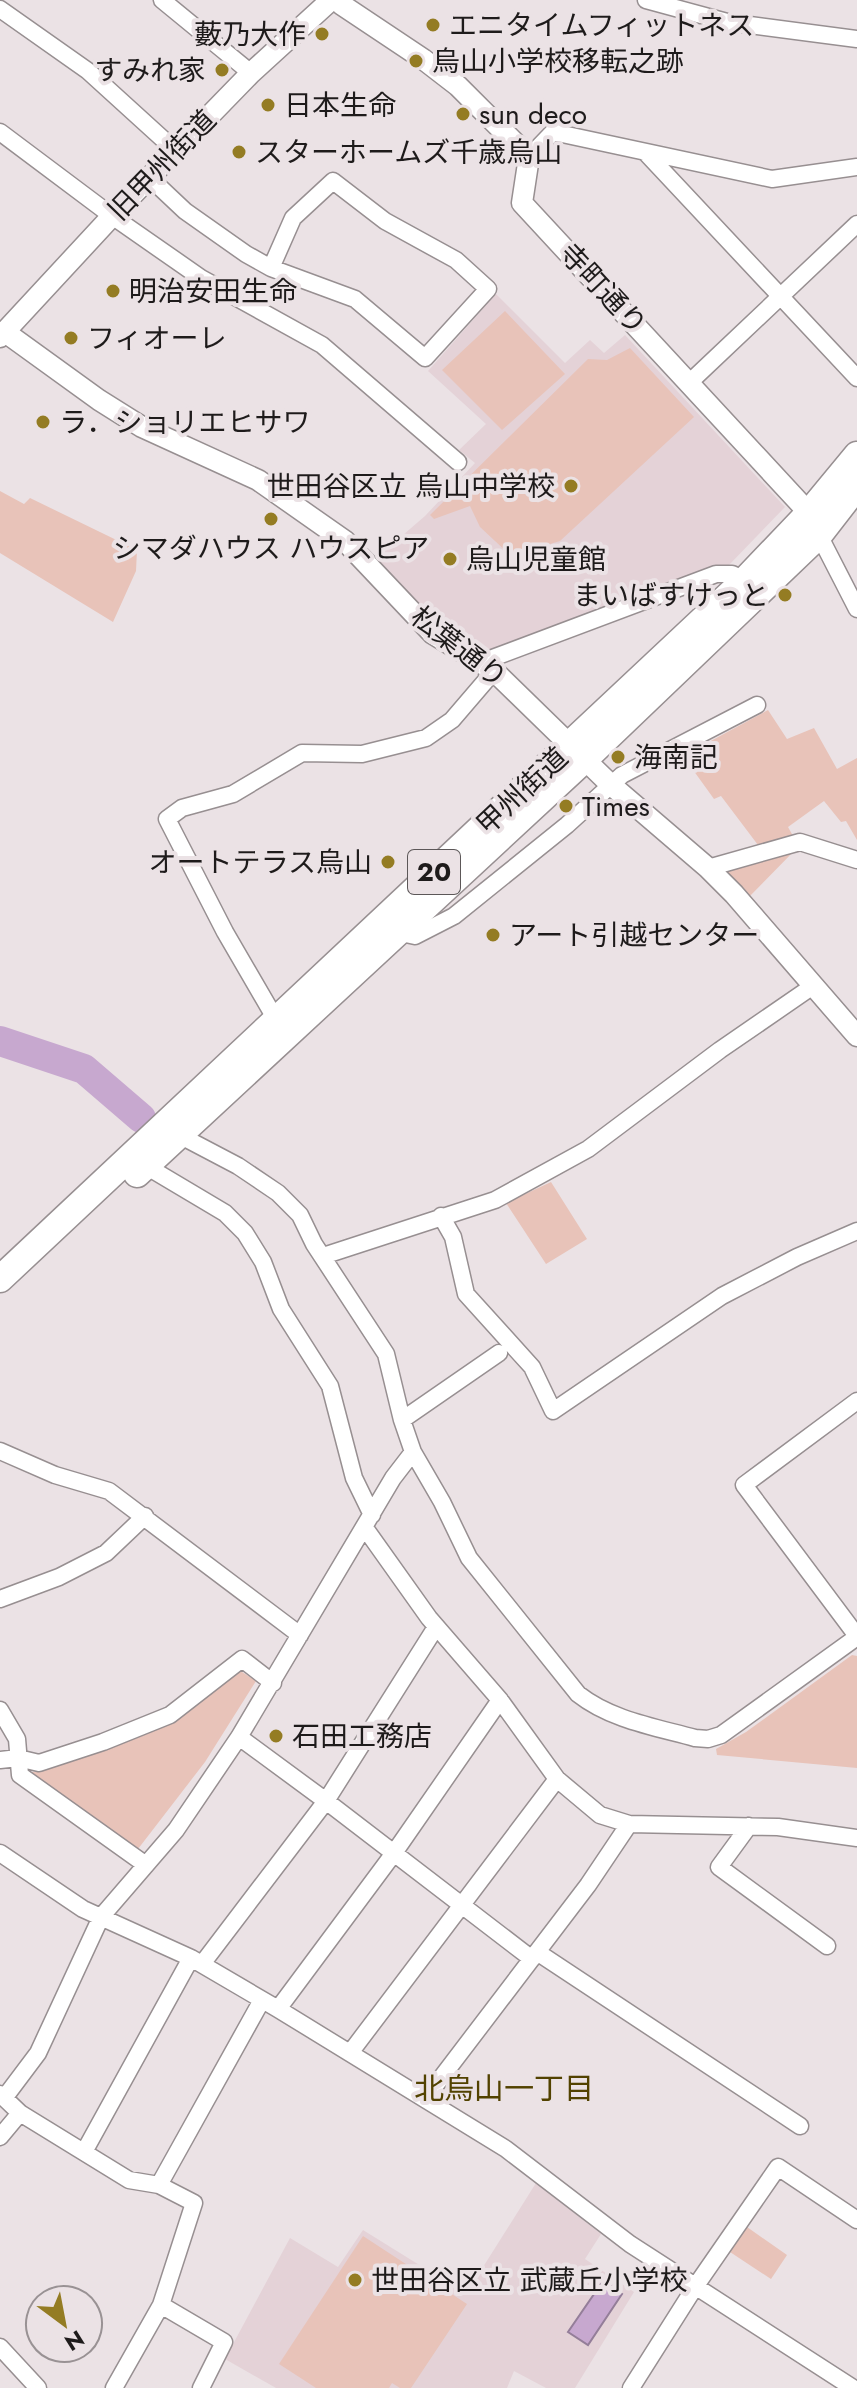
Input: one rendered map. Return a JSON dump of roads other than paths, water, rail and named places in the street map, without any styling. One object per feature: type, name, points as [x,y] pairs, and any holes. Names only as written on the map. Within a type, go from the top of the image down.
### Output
[{"type":"highway","name":"甲州街道","points":[[0,1300],[396,932],[814,524],[857,455]]},
{"type":"highway","name":"甲州街道","points":[[5,1272],[275,1018],[578,752],[745,580],[857,486]]},
{"type":"street","points":[[162,0],[251,73]]},
{"type":"street","name":"旧甲州街道","points":[[3,335],[112,216],[251,73],[331,0]]},
{"type":"street","points":[[339,0],[458,86],[529,157],[553,132],[772,179],[857,167]]},
{"type":"street","points":[[646,0],[727,22],[857,39]]},
{"type":"street","points":[[0,9],[88,71],[176,151]]},
{"type":"street","points":[[0,132],[201,278],[322,345],[458,462]]},
{"type":"street","points":[[646,152],[857,378]]},
{"type":"street","name":"寺町通り","points":[[529,157],[522,203],[690,382],[814,524],[857,609]]},
{"type":"street","points":[[150,178],[185,211],[246,254],[271,268],[355,299],[425,358],[488,289],[456,260],[385,221],[333,181],[293,218],[271,268]]},
{"type":"street","points":[[690,382],[857,224]]},
{"type":"street","name":"松葉通り","points":[[3,335],[142,427],[258,480],[345,541],[433,634],[488,667],[610,784],[708,868],[857,1036]]},
{"type":"street","points":[[275,1018],[225,932],[167,819],[182,808],[233,794],[302,753],[362,754],[426,738],[452,720],[488,667],[716,574],[732,574],[745,580]]},
{"type":"street","points":[[396,932],[415,936],[454,916],[567,825],[610,784],[650,758],[757,705]]},
{"type":"street","points":[[708,868],[800,842],[857,860]]},
{"type":"street","points":[[323,1256],[495,1200],[588,1149],[720,1050],[813,986]]},
{"type":"street","points":[[179,1135],[238,1166],[278,1193],[300,1215],[386,1354],[413,1452],[469,1558],[578,1694],[592,1705],[614,1715],[695,1738],[708,1739],[721,1735],[857,1637],[744,1485],[857,1401]]},
{"type":"street","points":[[146,1166],[225,1213],[245,1233],[263,1262],[281,1309],[330,1386],[368,1521],[436,1627],[500,1700],[557,1779],[600,1815],[629,1824],[778,1827],[857,1838]]},
{"type":"street","points":[[441,1216],[453,1237],[466,1294],[532,1367],[553,1411],[722,1296],[797,1257],[857,1231]]},
{"type":"street","points":[[402,1420],[499,1353]]},
{"type":"street","points":[[0,1451],[55,1475],[109,1491],[300,1635]]},
{"type":"street","points":[[114,2388],[161,2305],[194,2203],[159,2185],[129,2180],[20,2113],[3,2095],[38,2053],[101,1917],[176,1830],[239,1737],[368,1521],[413,1452]]},
{"type":"street","points":[[0,1599],[59,1577],[106,1553],[145,1516]]},
{"type":"street","points":[[84,2152],[196,1961],[326,1801],[436,1627]]},
{"type":"street","points":[[0,1760],[18,1758],[39,1763],[170,1715],[242,1659],[273,1683]]},
{"type":"street","points":[[278,2009],[394,1853],[500,1700]]},
{"type":"street","points":[[0,1710],[17,1739],[20,1775],[146,1865]]},
{"type":"street","points":[[239,1737],[535,1956],[800,2126]]},
{"type":"street","points":[[350,2053],[557,1779]]},
{"type":"street","points":[[425,2099],[535,1956],[629,1824]]},
{"type":"street","points":[[749,1826],[719,1867],[827,1946]]},
{"type":"street","points":[[0,1853],[83,1909],[196,1961],[506,2149],[630,2244],[853,2388]]},
{"type":"street","points":[[159,2185],[262,2000]]},
{"type":"street","points":[[0,2137],[20,2113]]},
{"type":"street","points":[[631,2388],[695,2287],[778,2167],[857,2220]]},
{"type":"street","points":[[161,2305],[224,2342],[201,2388]]},
{"type":"street","points":[[0,2347],[27,2385]]},
{"type":"waterway","points":[[0,1041],[84,1069],[141,1118]]},
{"type":"place","name":"エニタイムフィットネス","points":[[433,25]]},
{"type":"place","name":"藪乃大作","points":[[322,34]]},
{"type":"place","name":"烏山小学校移転之跡","points":[[416,61]]},
{"type":"place","name":"すみれ家","points":[[222,70]]},
{"type":"place","name":"日本生命","points":[[268,105]]},
{"type":"place","name":"sun deco","points":[[463,114]]},
{"type":"place","name":"スターホームズ千歳烏山","points":[[239,152]]},
{"type":"place","name":"明治安田生命","points":[[113,291]]},
{"type":"place","name":"フィオーレ","points":[[71,338]]},
{"type":"place","name":"ラ．ショリエヒサワ","points":[[43,422]]},
{"type":"place","name":"世田谷区立 烏山中学校","points":[[571,486]]},
{"type":"place","name":"シマダハウス ハウスピア","points":[[271,519]]},
{"type":"place","name":"烏山児童館","points":[[450,559]]},
{"type":"place","name":"まいばすけっと","points":[[785,595]]},
{"type":"place","name":"海南記","points":[[618,757]]},
{"type":"place","name":"Times","points":[[566,806]]},
{"type":"place","name":"オートテラス烏山","points":[[388,862]]},
{"type":"place","name":"アート引越センター","points":[[493,935]]},
{"type":"place","name":"石田工務店","points":[[276,1736]]},
{"type":"place","name":"世田谷区立 武蔵丘小学校","points":[[355,2280]]},
{"type":"district","name":"北烏山一丁目","points":[[504,2088]]}]
